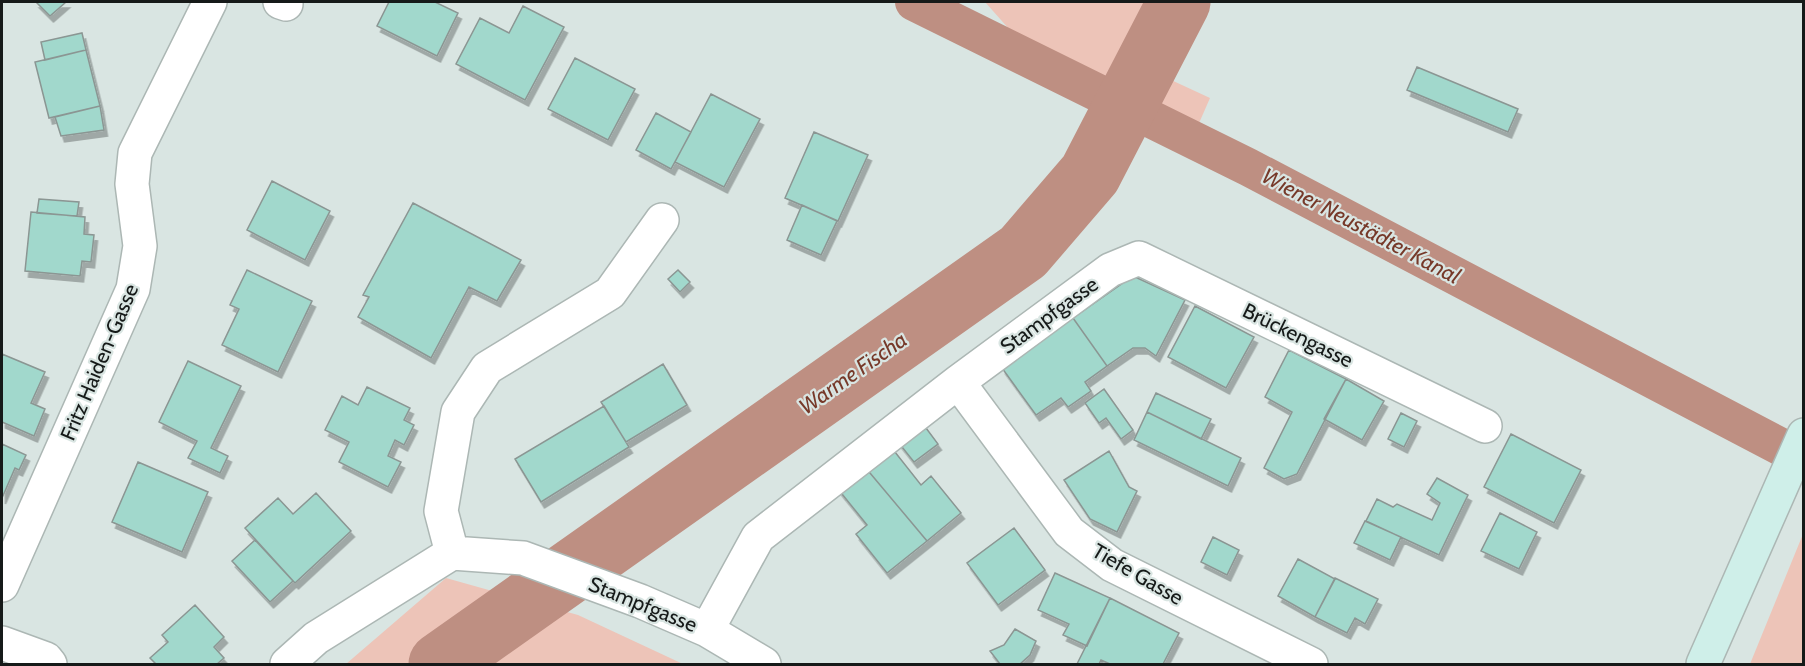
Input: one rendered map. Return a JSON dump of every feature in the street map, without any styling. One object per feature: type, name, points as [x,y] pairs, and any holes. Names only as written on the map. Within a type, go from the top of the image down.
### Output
[{"type":"main road","points":[[1703,664],[1803,435]]},
{"type":"street","name":"Fritz Haiden-Gasse","points":[[2,585],[134,289],[140,246],[132,184],[135,153],[210,2]]},
{"type":"street","points":[[286,664],[316,638],[452,553],[441,511],[458,412],[487,368],[610,293],[662,220]]},
{"type":"street","name":"Brückengasse","points":[[1110,270],[1139,258],[1485,426]]},
{"type":"street","name":"Stampfgasse","points":[[452,553],[523,558],[640,601],[707,630],[758,537],[958,382],[1110,270]]},
{"type":"street","name":"Tiefe Gasse","points":[[958,382],[1069,532],[1112,565],[1311,664]]},
{"type":"street","points":[[707,630],[764,664]]},
{"type":"street","points":[[2,643],[46,660],[50,664]]},
{"type":"shaded area","points":[[985,2],[1165,2],[1128,60],[1210,98],[1196,130],[1017,38]]},
{"type":"shaded area","points":[[1803,534],[1803,664],[1750,664]]},
{"type":"shaded area","points":[[446,578],[578,615],[683,664],[346,664]]},
{"type":"building","points":[[36,2],[66,2],[50,16]]},
{"type":"building","points":[[389,2],[435,2],[458,13],[437,56],[377,26]]},
{"type":"building","points":[[523,6],[564,27],[525,100],[456,64],[480,18],[509,33]]},
{"type":"building","points":[[82,33],[86,50],[45,60],[41,42]]},
{"type":"building","points":[[86,50],[100,106],[49,118],[35,62]]},
{"type":"building","points":[[575,58],[635,89],[608,140],[548,109]]},
{"type":"building","points":[[1417,67],[1518,109],[1508,132],[1407,90]]},
{"type":"building","points":[[711,94],[760,119],[724,187],[675,162]]},
{"type":"building","points":[[100,106],[104,130],[61,136],[55,117]]},
{"type":"building","points":[[656,113],[691,132],[671,169],[636,150]]},
{"type":"building","points":[[814,132],[868,155],[838,221],[785,198]]},
{"type":"building","points":[[272,181],[330,211],[305,260],[247,230]]},
{"type":"building","points":[[39,199],[79,202],[77,216],[37,213]]},
{"type":"building","points":[[413,203],[521,260],[497,301],[469,287],[431,358],[358,317],[369,297],[363,295]]},
{"type":"building","points":[[802,205],[837,221],[821,255],[787,240]]},
{"type":"building","points":[[31,212],[85,217],[84,234],[94,235],[91,262],[82,261],[80,276],[25,271]]},
{"type":"building","points":[[247,270],[312,301],[278,372],[222,345],[239,309],[230,305]]},
{"type":"building","points":[[678,270],[690,282],[680,292],[668,279]]},
{"type":"building","points":[[1133,276],[1185,300],[1156,356],[1145,348],[1133,348],[1107,366],[1073,318]]},
{"type":"building","points":[[1195,306],[1254,337],[1226,388],[1168,357]]},
{"type":"building","points":[[1073,318],[1107,366],[1085,382],[1091,391],[1068,407],[1061,398],[1036,415],[1002,368]]},
{"type":"building","points":[[1289,350],[1346,379],[1297,474],[1284,479],[1264,468],[1292,412],[1265,397]]},
{"type":"building","points":[[2,354],[45,372],[31,403],[45,409],[34,436],[2,422]]},
{"type":"building","points":[[188,361],[241,386],[211,448],[228,456],[220,473],[188,458],[197,441],[159,422]]},
{"type":"building","points":[[663,364],[687,405],[626,442],[601,402]]},
{"type":"building","points":[[1346,379],[1384,401],[1362,440],[1324,419]]},
{"type":"building","points":[[367,387],[410,408],[404,420],[414,425],[404,445],[395,440],[388,456],[401,462],[388,487],[339,462],[349,442],[325,430],[342,396],[358,405]]},
{"type":"building","points":[[1104,389],[1133,430],[1121,439],[1106,418],[1099,423],[1085,403]]},
{"type":"building","points":[[1156,393],[1211,419],[1201,439],[1147,412]]},
{"type":"building","points":[[604,406],[629,447],[541,502],[515,459]]},
{"type":"building","points":[[1147,412],[1241,458],[1228,486],[1134,440]]},
{"type":"building","points":[[1401,413],[1417,421],[1404,447],[1388,439]]},
{"type":"building","points":[[923,424],[938,444],[914,462],[898,442]]},
{"type":"building","points":[[1511,434],[1581,470],[1554,523],[1484,487]]},
{"type":"building","points":[[2,444],[26,455],[19,470],[15,468],[2,498]]},
{"type":"building","points":[[891,447],[921,485],[931,476],[961,513],[927,541],[865,467]]},
{"type":"building","points":[[1109,451],[1129,487],[1137,491],[1117,532],[1090,519],[1064,480]]},
{"type":"building","points":[[138,462],[208,492],[182,552],[112,522]]},
{"type":"building","points":[[865,467],[927,541],[887,573],[856,534],[867,525],[838,489]]},
{"type":"building","points":[[1437,478],[1468,495],[1439,555],[1366,521],[1377,499],[1393,507],[1397,504],[1432,520],[1440,503],[1427,494]]},
{"type":"building","points":[[316,493],[351,531],[295,583],[245,528],[278,498],[293,514]]},
{"type":"building","points":[[1500,513],[1537,532],[1519,569],[1481,551]]},
{"type":"building","points":[[1365,521],[1401,537],[1390,560],[1354,543]]},
{"type":"building","points":[[1014,528],[1045,570],[998,605],[967,563]]},
{"type":"building","points":[[1213,537],[1239,550],[1227,575],[1201,562]]},
{"type":"building","points":[[255,540],[293,581],[270,602],[232,561]]},
{"type":"building","points":[[1298,559],[1335,579],[1315,617],[1278,596]]},
{"type":"building","points":[[1055,573],[1110,598],[1087,646],[1063,635],[1069,624],[1038,610]]},
{"type":"building","points":[[1335,578],[1378,599],[1365,624],[1355,618],[1347,633],[1315,617]]},
{"type":"building","points":[[1110,598],[1179,633],[1163,664],[1110,664],[1101,660],[1099,664],[1077,664]]},
{"type":"building","points":[[195,605],[224,637],[214,647],[224,658],[217,664],[156,664],[150,658],[168,642],[162,635]]},
{"type":"building","points":[[1015,629],[1036,641],[1030,655],[1020,664],[1000,664],[990,651],[1004,645]]},
{"type":"waterway","name":"Wiener Neustädter Kanal","points":[[914,2],[1248,167],[1804,459]]},
{"type":"waterway","name":"Warme Fischa","points":[[440,664],[1023,252],[1090,174],[1179,2]]}]
